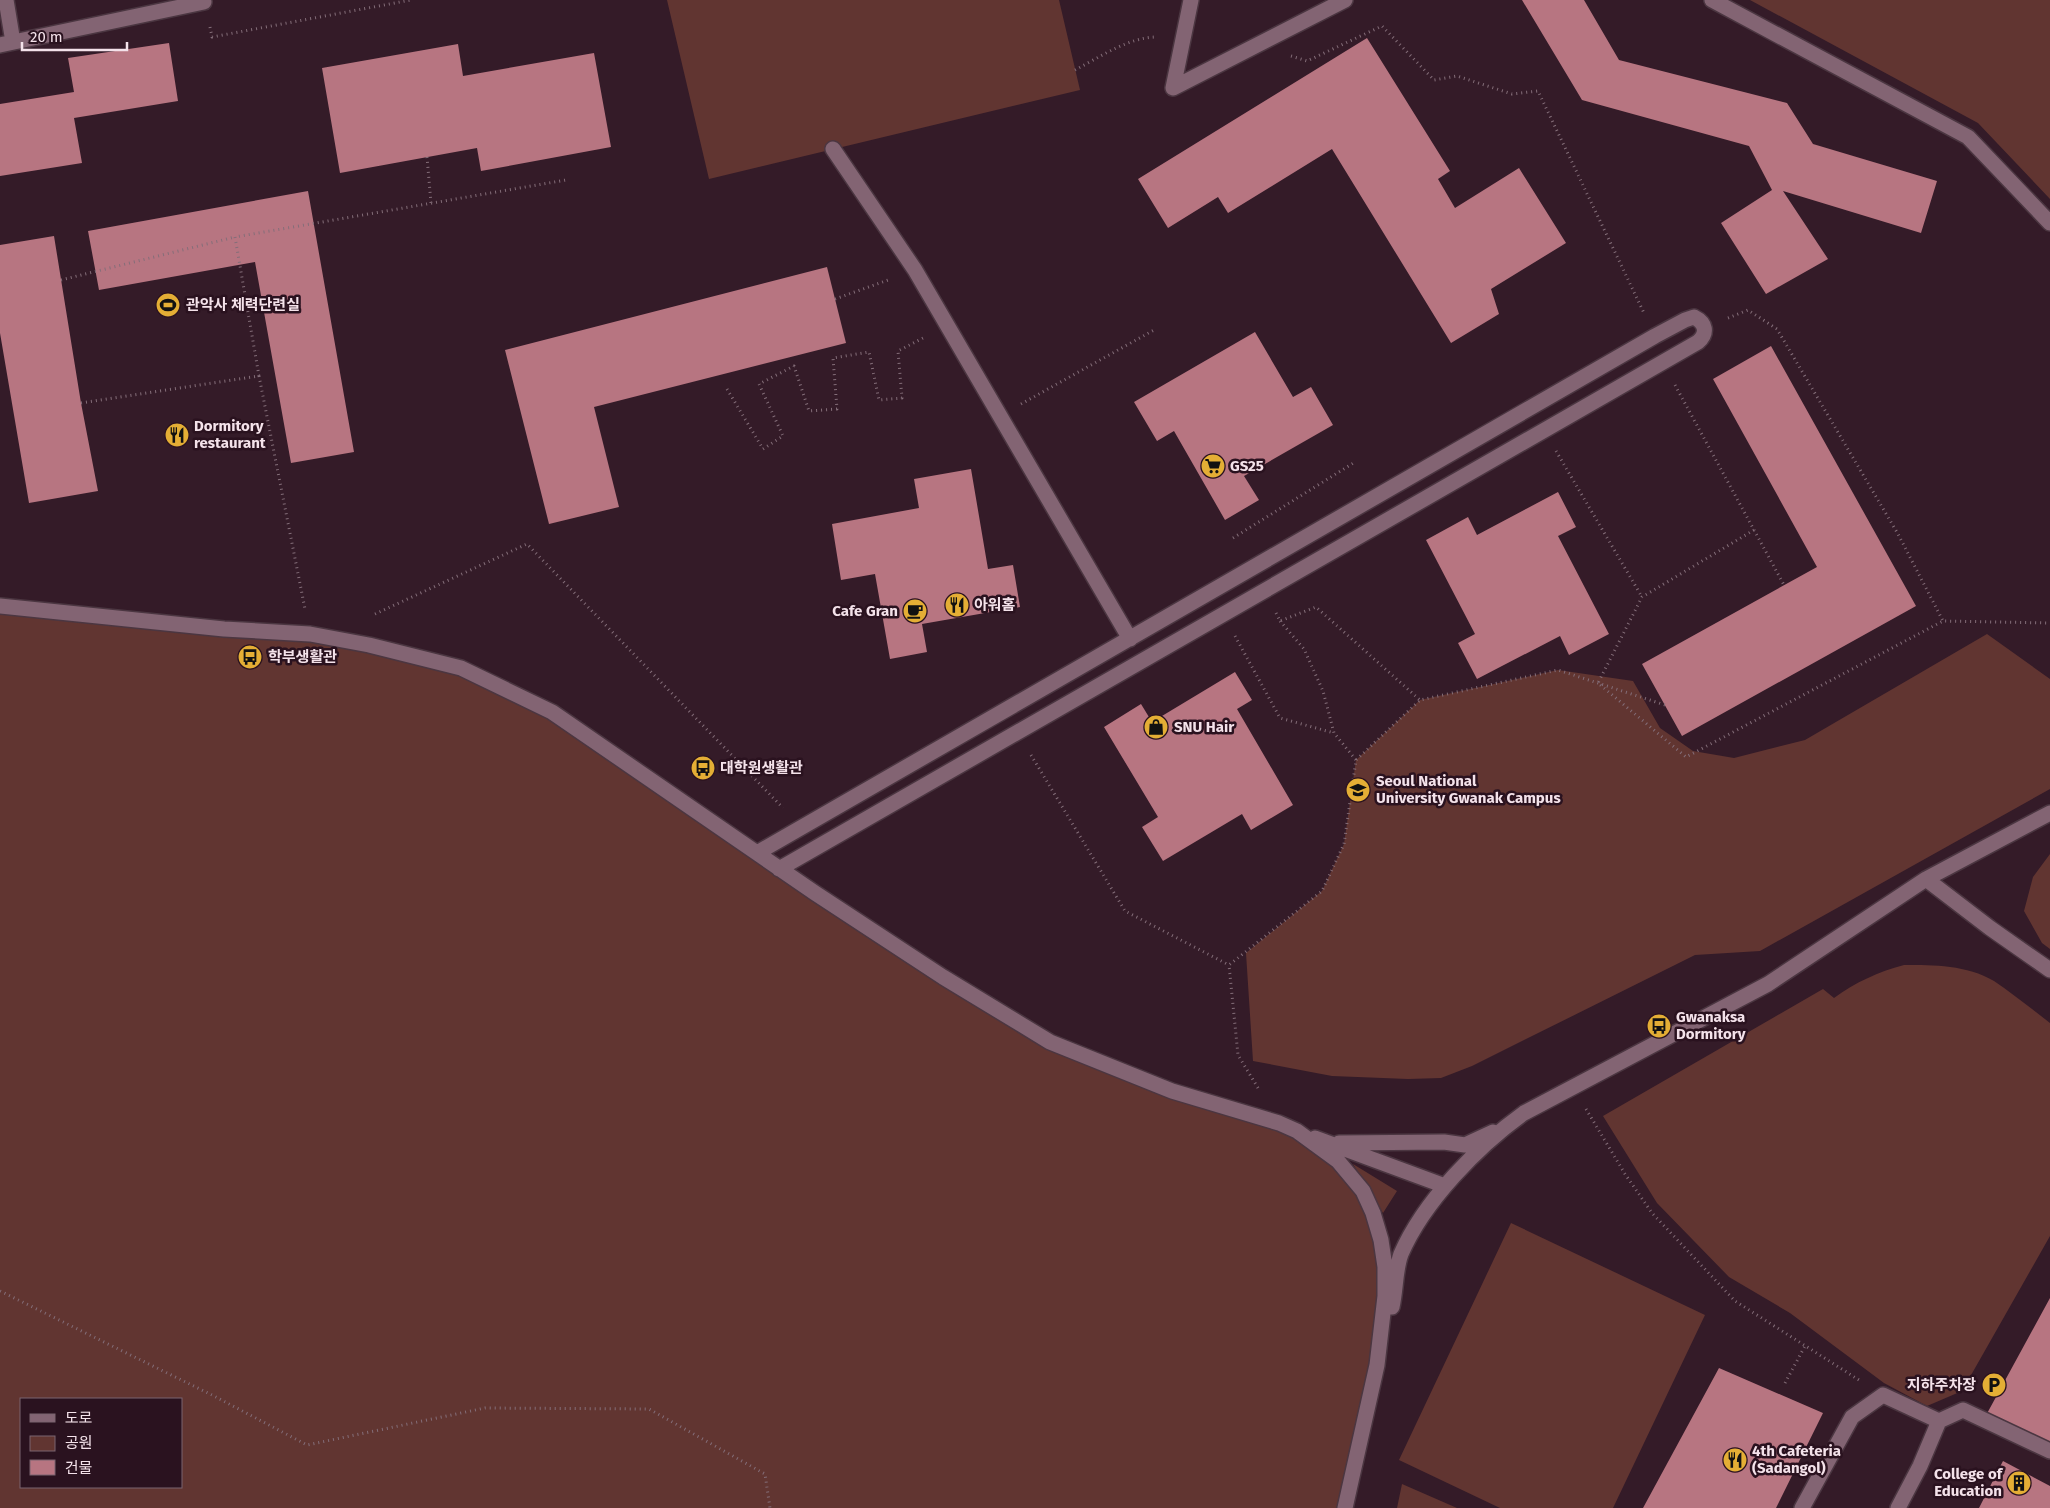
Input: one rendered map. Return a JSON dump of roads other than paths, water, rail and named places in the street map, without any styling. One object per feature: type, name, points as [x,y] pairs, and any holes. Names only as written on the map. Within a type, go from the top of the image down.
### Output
[{"type":"street","points":[[6,0],[6,44],[204,2]]},
{"type":"street","points":[[1191,0],[1173,88],[1345,0]]},
{"type":"street","points":[[1712,0],[1968,137],[2050,223]]},
{"type":"street","points":[[832,149],[915,270],[1130,639]]},
{"type":"street","points":[[757,853],[1655,336],[1694,317],[1701,321],[1705,328],[1704,337],[1698,342],[779,869]]},
{"type":"street","points":[[1405,481],[1419,502]]},
{"type":"street","points":[[0,606],[224,629],[310,634],[369,645],[460,668],[560,718],[779,869]]},
{"type":"street","points":[[560,718],[815,893],[943,977],[1050,1042],[1172,1091],[1279,1123],[1445,1186]]},
{"type":"street","points":[[1346,1508],[1377,1365],[1393,1302],[1401,1255],[1420,1222],[1445,1186],[1503,1128],[1524,1113],[1768,984],[1926,879],[2050,813]]},
{"type":"street","points":[[1926,879],[1990,928],[2050,970]]},
{"type":"street","points":[[1297,1131],[1342,1143],[1444,1142],[1465,1144],[1503,1128]]},
{"type":"street","points":[[1297,1131],[1338,1161],[1351,1175],[1363,1192],[1373,1213],[1381,1240],[1385,1267],[1385,1296],[1377,1365]]},
{"type":"street","points":[[1802,1508],[1852,1416],[1883,1395],[1939,1421]]},
{"type":"street","points":[[1898,1508],[1920,1466],[1939,1421],[1963,1410],[2050,1451]]},
{"type":"place","name":"관악사 체력단련실","points":[[168,305]]},
{"type":"place","name":"Dormitory restaurant","points":[[177,435]]},
{"type":"place","name":"GS25","points":[[1213,466]]},
{"type":"place","name":"아워홈","points":[[957,605]]},
{"type":"place","name":"Cafe Gran","points":[[915,611]]},
{"type":"place","name":"학부생활관","points":[[250,657]]},
{"type":"place","name":"SNU Hair","points":[[1156,727]]},
{"type":"place","name":"대학원생활관","points":[[703,768]]},
{"type":"place","name":"Seoul National University Gwanak Campus","points":[[1358,790]]},
{"type":"place","name":"Gwanaksa Dormitory","points":[[1659,1026]]},
{"type":"place","name":"지하주차장","points":[[1994,1385]]},
{"type":"place","name":"4th Cafeteria (Sadangol)","points":[[1735,1460]]},
{"type":"place","name":"College of Education","points":[[2019,1483]]}]
